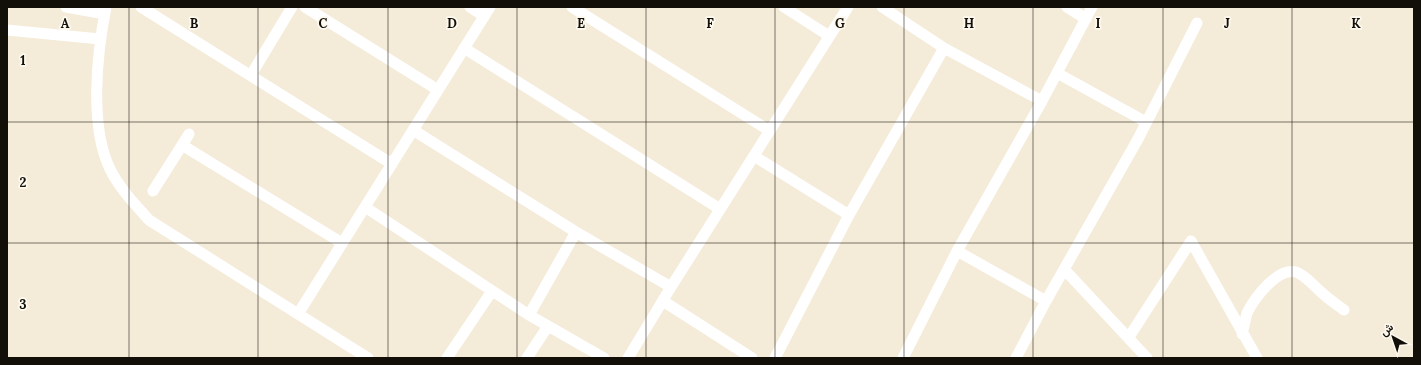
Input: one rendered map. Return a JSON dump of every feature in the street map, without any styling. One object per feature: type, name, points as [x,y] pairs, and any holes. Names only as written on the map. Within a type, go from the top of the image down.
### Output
[{"type":"street","points":[[66,7],[106,10],[100,40],[96,108],[100,140],[110,169],[126,194],[149,220],[368,358]]},
{"type":"street","points":[[141,7],[392,164]]},
{"type":"street","points":[[251,75],[292,7]]},
{"type":"street","points":[[305,7],[438,90]]},
{"type":"street","points":[[298,314],[487,12],[470,7]]},
{"type":"street","points":[[572,7],[770,131]]},
{"type":"street","points":[[784,7],[829,36]]},
{"type":"street","points":[[628,358],[671,287],[848,7]]},
{"type":"street","points":[[1067,7],[1086,19]]},
{"type":"street","points":[[903,358],[957,251],[1042,101],[1092,7]]},
{"type":"street","points":[[885,8],[944,48],[1042,101]]},
{"type":"street","points":[[1019,356],[1046,300],[1146,122],[1197,23]]},
{"type":"street","points":[[7,30],[100,40]]},
{"type":"street","points":[[464,48],[720,209]]},
{"type":"street","points":[[775,358],[849,215],[944,48]]},
{"type":"street","points":[[1057,73],[1146,122]]},
{"type":"street","points":[[413,130],[576,232],[671,287]]},
{"type":"street","points":[[153,191],[189,134]]},
{"type":"street","points":[[182,145],[342,243]]},
{"type":"street","points":[[754,156],[849,215]]},
{"type":"street","points":[[365,207],[529,315],[604,358]]},
{"type":"street","points":[[529,315],[576,232]]},
{"type":"street","points":[[1129,338],[1190,241],[1257,358]]},
{"type":"street","points":[[957,251],[1046,300]]},
{"type":"street","points":[[1064,269],[1147,358]]},
{"type":"street","points":[[1242,334],[1247,315],[1263,288],[1286,273],[1296,272],[1307,279],[1320,292],[1344,310]]},
{"type":"street","points":[[447,358],[492,290]]},
{"type":"street","points":[[663,301],[752,358]]},
{"type":"street","points":[[526,358],[548,326]]}]
